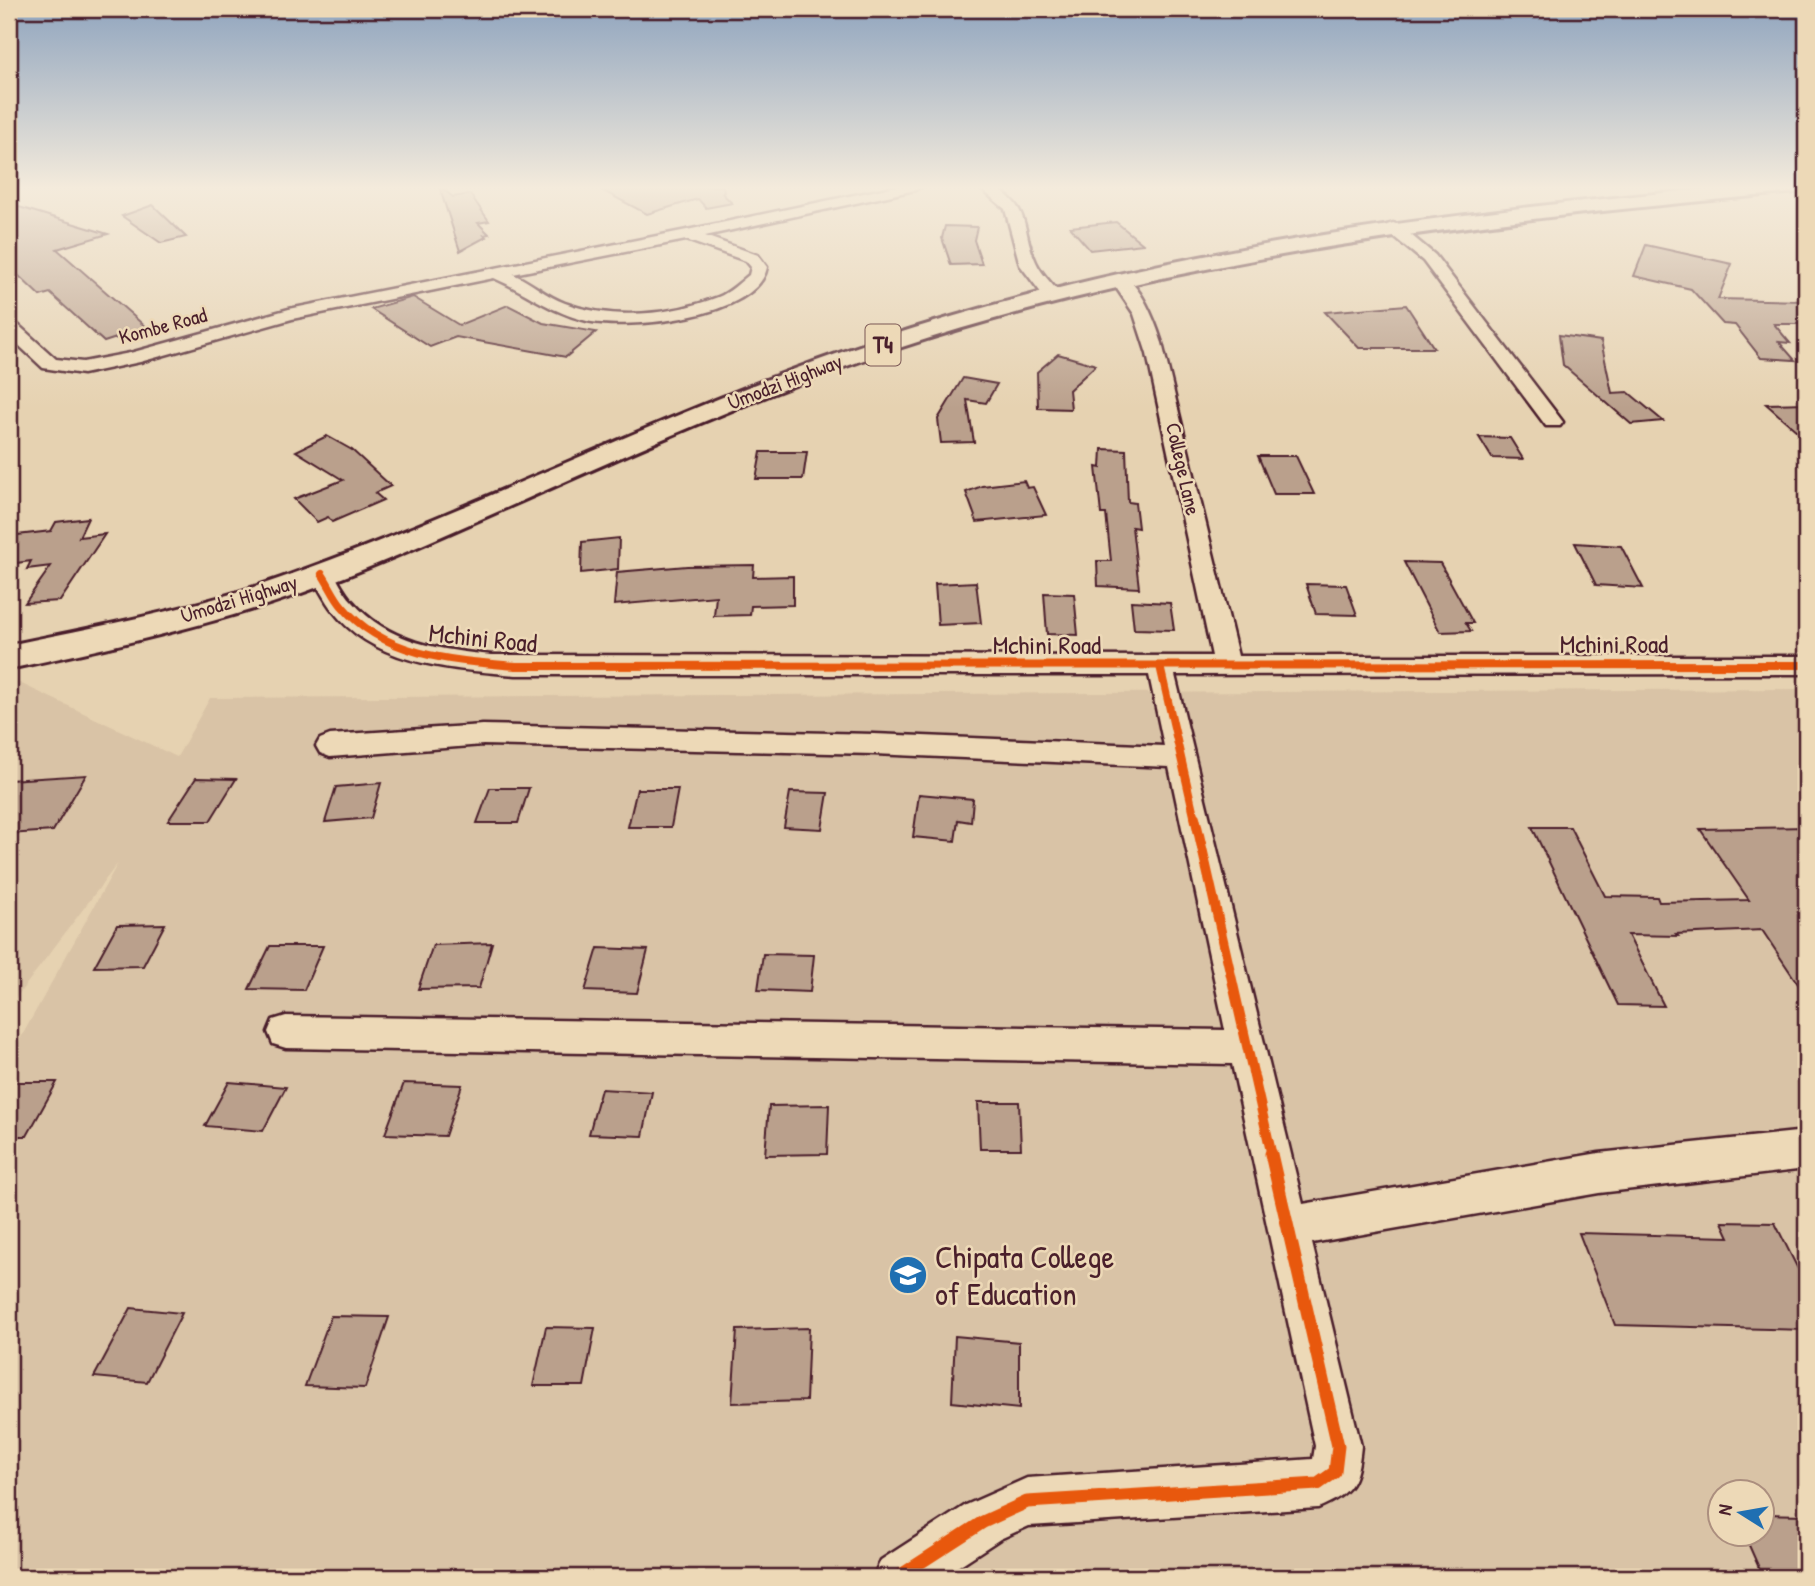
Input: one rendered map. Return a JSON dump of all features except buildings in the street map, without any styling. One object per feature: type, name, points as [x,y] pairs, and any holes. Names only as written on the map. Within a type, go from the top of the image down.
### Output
[{"type":"highway","name":"Umodzi Highway","points":[[9,657],[236,603],[322,574],[726,403],[885,345],[1051,294],[1204,260]]},
{"type":"street","name":"Kombe Road","points":[[9,326],[50,364],[83,368],[133,358],[289,314],[560,260]]},
{"type":"street","points":[[496,273],[528,287],[556,306],[590,316],[624,320],[664,316],[727,300],[757,276],[759,267],[754,260]]},
{"type":"street","points":[[1026,260],[1033,276],[1051,294]]},
{"type":"street","points":[[1431,260],[1553,422]]},
{"type":"street","name":"College Lane","points":[[1119,280],[1137,300],[1144,314],[1156,354],[1227,666]]},
{"type":"street","name":"Mchini Road","points":[[322,574],[343,607],[371,633],[396,647],[438,659],[529,666],[1806,665]]},
{"type":"street","points":[[898,1577],[983,1522],[1027,1502],[1318,1484],[1335,1472],[1338,1446],[1160,666]]},
{"type":"street","points":[[330,746],[483,735],[874,744],[1180,757]]},
{"type":"street","points":[[286,1032],[1247,1047]]},
{"type":"street","points":[[1288,1227],[1599,1173],[1806,1150]]},
{"type":"shaded area","name":"Chipata College of Education","points":[[9,678],[177,757],[210,698],[1806,689],[1806,1577],[9,1577],[9,1059],[118,863],[9,1007]]},
{"type":"cycle path","points":[[322,574],[342,606],[360,624],[400,647],[468,662],[516,666],[1806,665]]},
{"type":"cycle path","points":[[898,1577],[983,1522],[1027,1502],[1318,1484],[1335,1472],[1338,1446],[1160,666]]},
{"type":"place","name":"Chipata College of Education","points":[[908,1275]]}]
